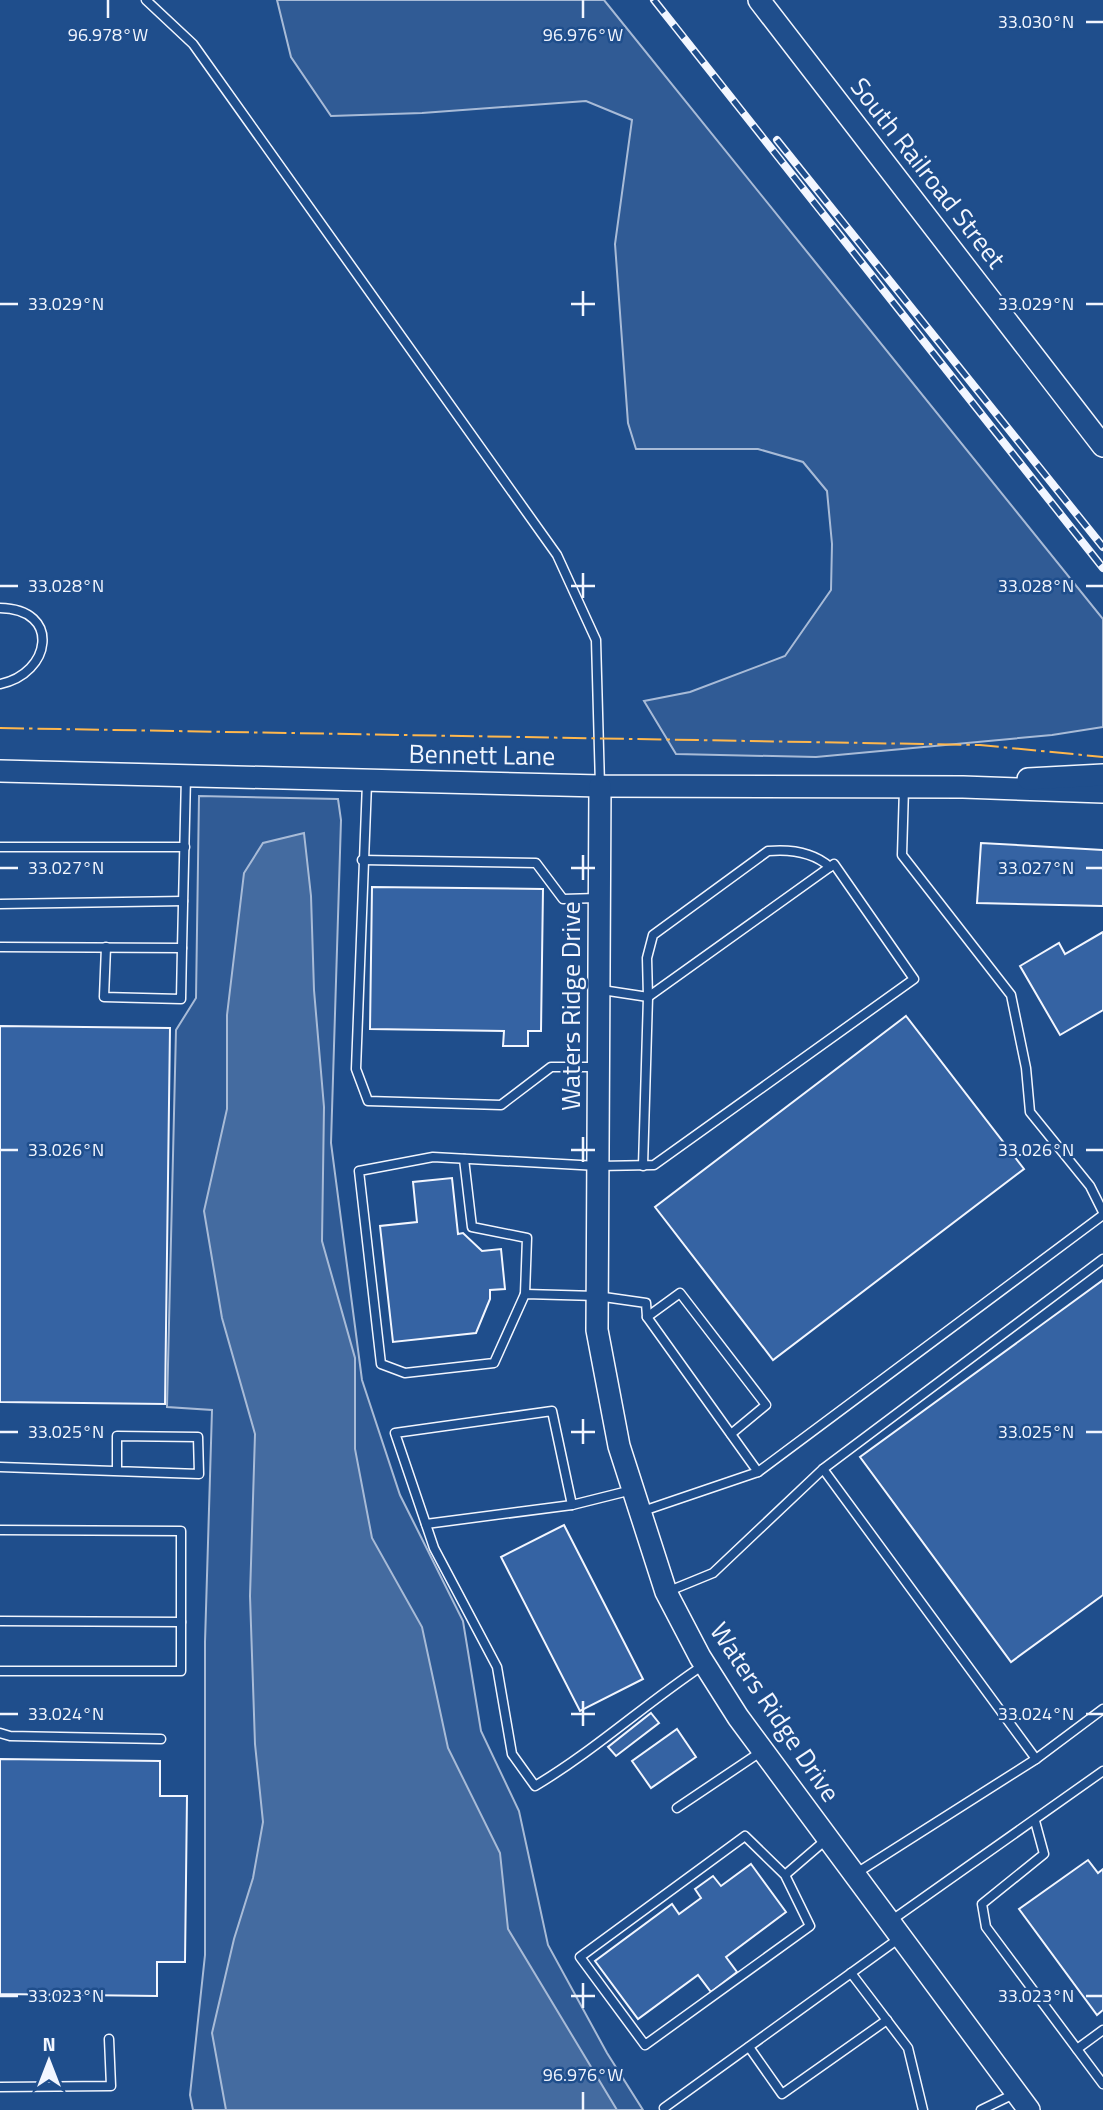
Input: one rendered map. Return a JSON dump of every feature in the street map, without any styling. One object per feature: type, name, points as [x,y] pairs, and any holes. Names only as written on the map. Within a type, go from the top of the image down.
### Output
[{"type":"street","name":"South Railroad Street","points":[[759,0],[1103,446]]},
{"type":"street","name":"Bennett Lane","points":[[0,771],[600,786],[963,787],[1103,792]]},
{"type":"street","name":"Bennett Lane","points":[[963,787],[1062,775],[1103,775]]},
{"type":"street","name":"Waters Ridge Drive","points":[[600,786],[597,1330],[607,1390],[639,1512],[666,1592],[704,1664],[762,1751],[1022,2102]]},
{"type":"lane","points":[[146,0],[193,44],[556,555],[596,640],[600,786]]},
{"type":"lane","points":[[0,608],[23,612],[36,619],[42,630],[39,654],[31,671],[14,681],[0,684]]},
{"type":"lane","points":[[106,947],[104,998],[181,999],[186,776]]},
{"type":"lane","points":[[367,780],[356,1069],[368,1101],[501,1105],[551,1067],[598,1067]]},
{"type":"lane","points":[[639,1512],[758,1472],[1103,1214],[1090,1186],[1030,1112],[1026,1068],[1010,995],[902,855],[904,787]]},
{"type":"lane","points":[[0,847],[185,847]]},
{"type":"lane","points":[[643,1166],[649,997],[647,958],[653,935],[768,850],[784,849],[818,857],[830,867]]},
{"type":"lane","points":[[362,860],[536,863],[563,899],[599,898]]},
{"type":"lane","points":[[464,1159],[472,1227],[527,1238],[525,1294],[494,1363],[405,1373],[381,1364],[359,1171],[433,1157],[598,1166],[654,1165],[914,979],[834,864],[649,997],[599,990]]},
{"type":"lane","points":[[0,904],[183,901]]},
{"type":"lane","points":[[0,947],[182,948]]},
{"type":"lane","points":[[666,1592],[713,1573],[823,1469],[1103,1259]]},
{"type":"lane","points":[[647,1317],[680,1293],[766,1405],[731,1434]]},
{"type":"lane","points":[[525,1294],[597,1296],[646,1303],[647,1317],[758,1472]]},
{"type":"lane","points":[[572,1505],[552,1411],[395,1433],[434,1548],[497,1667],[512,1754],[535,1786],[578,1760],[655,1697],[704,1664]]},
{"type":"lane","points":[[0,1467],[200,1474],[198,1437],[117,1436],[117,1471]]},
{"type":"lane","points":[[823,1469],[1036,1759]]},
{"type":"lane","points":[[426,1524],[572,1505],[632,1490]]},
{"type":"lane","points":[[0,1531],[181,1531],[181,1671],[0,1671]]},
{"type":"lane","points":[[0,1621],[181,1622]]},
{"type":"lane","points":[[854,1875],[1036,1759],[1103,1709]]},
{"type":"lane","points":[[0,1733],[10,1736],[161,1739]]},
{"type":"lane","points":[[677,1808],[762,1751]]},
{"type":"lane","points":[[664,2108],[851,1973],[895,1929],[1103,1770]]},
{"type":"lane","points":[[1035,1821],[1044,1854],[982,1904],[986,1927],[1103,2084]]},
{"type":"lane","points":[[745,1836],[785,1875],[810,1926],[645,2045],[580,1957],[745,1836]]},
{"type":"lane","points":[[785,1875],[828,1838]]},
{"type":"lane","points":[[851,1973],[908,2048],[923,2110]]},
{"type":"lane","points":[[749,2047],[782,2094],[887,2020]]},
{"type":"lane","points":[[1077,2049],[1103,2030]]},
{"type":"lane","points":[[0,2087],[111,2086],[108,2039]]},
{"type":"lane","points":[[981,2110],[1022,2102]]},
{"type":"shaded area","points":[[277,0],[604,0],[1103,619],[1103,727],[1052,735],[816,757],[676,754],[644,701],[690,692],[785,656],[831,590],[832,544],[827,491],[803,462],[758,449],[636,449],[628,423],[615,244],[632,120],[586,101],[422,113],[331,116],[291,57]]},
{"type":"shaded area","points":[[199,796],[338,799],[341,820],[331,1143],[362,1380],[400,1495],[463,1621],[481,1731],[519,1811],[548,1945],[607,2053],[643,2110],[193,2110],[190,2095],[205,1955],[205,1642],[212,1410],[167,1407],[176,1030],[196,998]]},
{"type":"shaded area","points":[[304,833],[311,896],[314,990],[324,1107],[322,1241],[355,1358],[355,1449],[372,1538],[422,1627],[448,1748],[500,1853],[508,1929],[617,2110],[226,2110],[212,2033],[234,1939],[253,1878],[263,1822],[255,1744],[250,1596],[255,1434],[222,1318],[204,1211],[227,1109],[227,1015],[244,873],[263,843]]},
{"type":"building","points":[[981,843],[1103,850],[1103,906],[977,903]]},
{"type":"building","points":[[372,887],[543,889],[541,1031],[528,1031],[528,1046],[503,1046],[504,1031],[370,1029]]},
{"type":"building","points":[[1103,932],[1103,1010],[1060,1035],[1020,966],[1059,943],[1065,954]]},
{"type":"building","points":[[906,1016],[1024,1169],[773,1360],[655,1207]]},
{"type":"building","points":[[0,1026],[170,1028],[165,1404],[0,1402]]},
{"type":"building","points":[[452,1178],[458,1234],[463,1233],[482,1251],[501,1249],[505,1289],[490,1290],[490,1299],[476,1333],[393,1342],[380,1226],[417,1222],[413,1182]]},
{"type":"building","points":[[1103,1280],[1103,1595],[1011,1662],[860,1457]]},
{"type":"building","points":[[564,1525],[643,1679],[580,1711],[501,1557]]},
{"type":"building","points":[[651,1713],[659,1723],[616,1756],[608,1747]]},
{"type":"building","points":[[677,1729],[696,1757],[651,1788],[632,1761]]},
{"type":"building","points":[[0,1759],[160,1761],[160,1796],[187,1796],[185,1962],[157,1962],[157,1996],[0,1994]]},
{"type":"building","points":[[1088,1860],[1098,1873],[1103,1869],[1103,2010],[1097,2015],[1019,1909]]},
{"type":"building","points":[[751,1864],[786,1912],[726,1957],[737,1972],[711,1992],[698,1975],[638,2019],[595,1961],[672,1904],[679,1914],[701,1898],[695,1889],[713,1876],[721,1886]]},
{"type":"railway","points":[[654,0],[1103,568]]},
{"type":"railway","points":[[777,140],[1103,547]]},
{"type":"power","points":[[0,728],[980,745],[1103,757]]}]
